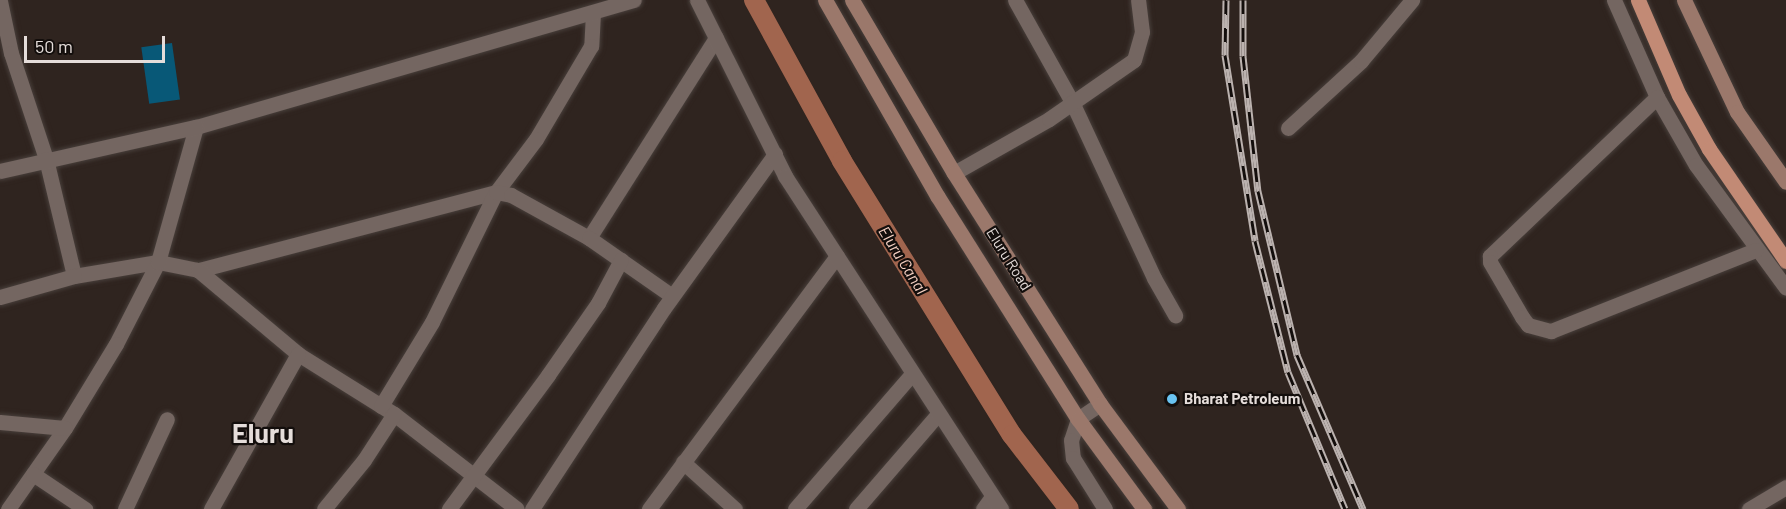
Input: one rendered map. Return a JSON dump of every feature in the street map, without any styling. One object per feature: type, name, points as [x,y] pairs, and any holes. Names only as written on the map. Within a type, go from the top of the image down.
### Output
[{"type":"main road","name":"Eluru Road","points":[[825,0],[938,197],[1078,419],[1144,509]]},
{"type":"main road","name":"Eluru Road","points":[[852,0],[954,172],[1100,404],[1178,509]]},
{"type":"main road","points":[[1638,0],[1679,95],[1709,149],[1786,261]]},
{"type":"main road","points":[[1684,0],[1737,112],[1786,182]]},
{"type":"street","points":[[0,171],[196,127],[634,0]]},
{"type":"street","points":[[697,0],[774,154],[938,414],[992,505]]},
{"type":"street","points":[[1015,0],[1072,102],[1154,278],[1175,315]]},
{"type":"street","points":[[954,172],[1072,102],[1134,60],[1142,32],[1138,0]]},
{"type":"street","points":[[1288,129],[1361,61],[1412,0]]},
{"type":"street","points":[[1614,0],[1657,97],[1696,165],[1786,288]]},
{"type":"street","points":[[0,1],[11,53],[46,159],[74,276]]},
{"type":"street","points":[[381,406],[438,311],[496,192],[536,138],[591,46],[593,13]]},
{"type":"street","points":[[588,238],[716,38]]},
{"type":"street","points":[[1657,97],[1490,256],[1522,317],[1528,325],[1551,331],[1756,250]]},
{"type":"street","points":[[5,508],[33,474],[65,428],[116,344],[158,262],[196,127]]},
{"type":"street","points":[[532,509],[672,296],[774,154]]},
{"type":"street","points":[[0,297],[74,276],[158,262],[198,270],[496,192],[511,195],[588,238],[672,296]]},
{"type":"street","points":[[649,509],[837,256]]},
{"type":"street","points":[[449,509],[598,303],[621,260]]},
{"type":"street","points":[[198,270],[298,354],[394,414],[473,478],[517,509]]},
{"type":"street","points":[[211,509],[298,354]]},
{"type":"street","points":[[795,509],[912,374]]},
{"type":"street","points":[[1100,404],[1078,419],[1071,440],[1073,458],[1105,509]]},
{"type":"street","points":[[324,509],[364,460],[394,414]]},
{"type":"street","points":[[856,509],[938,414]]},
{"type":"street","points":[[125,509],[167,419]]},
{"type":"street","points":[[0,422],[65,428]]},
{"type":"street","points":[[683,462],[735,509]]},
{"type":"street","points":[[33,474],[85,509]]},
{"type":"street","points":[[1749,509],[1786,487]]},
{"type":"building","points":[[172,43],[180,99],[149,104],[141,47]]},
{"type":"waterway","name":"Eluru Canal","points":[[754,0],[842,161],[1012,435],[1069,509]]},
{"type":"railway","points":[[1226,0],[1225,55],[1255,241],[1288,372],[1345,509]]},
{"type":"railway","points":[[1243,0],[1243,56],[1258,191],[1297,355],[1363,509]]},
{"type":"place","name":"Bharat Petroleum","points":[[1172,399]]},
{"type":"district","name":"Eluru","points":[[263,433]]}]
